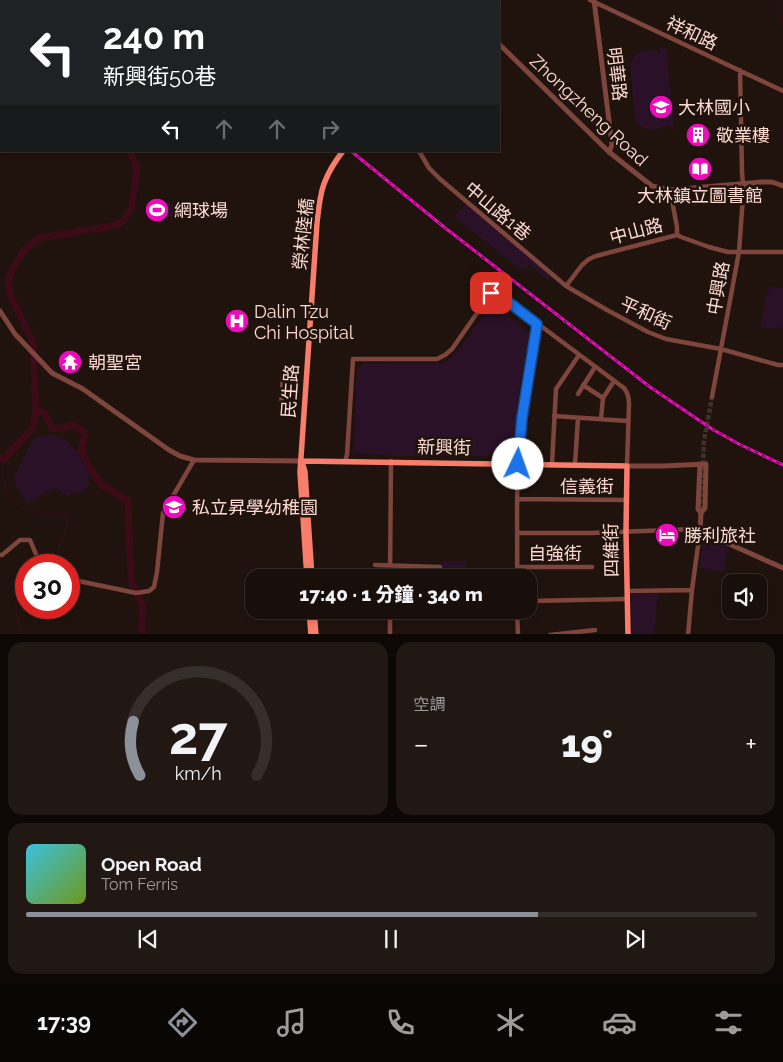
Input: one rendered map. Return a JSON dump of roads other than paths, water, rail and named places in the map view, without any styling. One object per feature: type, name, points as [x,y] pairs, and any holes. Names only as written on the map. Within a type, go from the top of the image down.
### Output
[{"type":"main road","name":"榮林陸橋","points":[[310,324],[317,223],[321,194],[328,175],[342,152]]},
{"type":"main road","name":"民生路","points":[[308,569],[300,472],[310,324]]},
{"type":"main road","name":"新興街","points":[[301,461],[627,466]]},
{"type":"main road","name":"四維街","points":[[627,466],[628,634]]},
{"type":"main road","points":[[310,619],[311,634]]},
{"type":"main road","points":[[315,619],[316,634]]},
{"type":"street","name":"祥和路","points":[[593,0],[783,91]]},
{"type":"street","name":"明華路","points":[[593,0],[612,137],[612,145],[609,152]]},
{"type":"street","name":"Zhongzheng Road","points":[[500,45],[609,152],[652,186],[670,190],[772,182],[783,186]]},
{"type":"street","name":"中興路","points":[[712,397],[739,252],[744,184],[742,172],[740,70]]},
{"type":"street","name":"中山路1巷","points":[[420,152],[429,168],[440,179],[566,286]]},
{"type":"street","points":[[670,190],[677,235]]},
{"type":"street","name":"中山路","points":[[566,286],[589,259],[677,235],[728,252],[783,252]]},
{"type":"street","name":"平和街","points":[[566,286],[648,332],[666,339],[721,349],[778,365],[783,364]]},
{"type":"street","points":[[345,461],[347,455],[353,358],[437,359],[446,355],[491,293],[498,294],[624,388],[629,397],[627,466]]},
{"type":"street","points":[[0,312],[15,334],[52,373],[83,389],[180,456],[194,460],[301,461]]},
{"type":"street","points":[[518,567],[518,464],[520,434],[537,324]]},
{"type":"street","points":[[552,464],[556,389],[579,355]]},
{"type":"street","points":[[578,394],[595,367]]},
{"type":"street","points":[[281,408],[284,375]]},
{"type":"street","points":[[601,419],[603,398],[614,381]]},
{"type":"street","points":[[583,385],[603,398]]},
{"type":"street","points":[[554,416],[628,421]]},
{"type":"street","points":[[575,464],[578,418]]},
{"type":"street","points":[[80,581],[136,593],[149,591],[154,587],[163,513],[194,460]]},
{"type":"street","points":[[390,569],[391,462]]},
{"type":"street","name":"新興街","points":[[627,466],[703,464],[698,508],[701,511],[700,531]]},
{"type":"street","name":"信義街","points":[[518,499],[626,500]]},
{"type":"street","points":[[518,533],[591,533],[695,529],[783,568]]},
{"type":"street","points":[[688,634],[700,531]]},
{"type":"street","points":[[0,555],[20,540],[30,540],[36,554]]},
{"type":"street","points":[[375,565],[440,566]]},
{"type":"street","name":"自強街","points":[[518,567],[592,567]]},
{"type":"street","points":[[627,591],[692,590]]},
{"type":"street","points":[[537,601],[627,599]]},
{"type":"street","points":[[390,619],[390,634]]},
{"type":"street","points":[[517,619],[518,634]]},
{"type":"street","points":[[550,634],[595,630]]},
{"type":"waterway","points":[[777,0],[783,23]]},
{"type":"waterway","points":[[0,458],[4,459],[33,428],[36,410],[33,342],[9,293],[9,276],[23,251],[39,238],[118,225],[125,219],[132,207],[137,168],[130,152]]},
{"type":"waterway","points":[[36,410],[45,413],[52,429],[74,425],[85,433],[81,450],[91,470],[102,485],[128,501],[131,580],[143,607],[141,628],[144,634]]},
{"type":"waterway","points":[[4,459],[3,476],[7,493],[22,509],[43,514],[63,514],[68,521],[58,554]]},
{"type":"waterway","points":[[18,619],[23,634]]},
{"type":"tunnel","points":[[701,510],[704,441],[712,397]]},
{"type":"railway","points":[[352,152],[444,227],[650,387],[712,429],[783,465]]},
{"type":"place","name":"大林國小","points":[[661,107]]},
{"type":"place","name":"敬業樓","points":[[698,135]]},
{"type":"place","name":"大林鎮立圖書館","points":[[700,169]]},
{"type":"place","name":"網球場","points":[[157,210]]},
{"type":"place","name":"Dalin Tzu Chi Hospital","points":[[237,321]]},
{"type":"place","name":"朝聖宮","points":[[70,362]]},
{"type":"place","name":"私立昇學幼稚園","points":[[174,507]]},
{"type":"place","name":"勝利旅社","points":[[667,535]]}]
